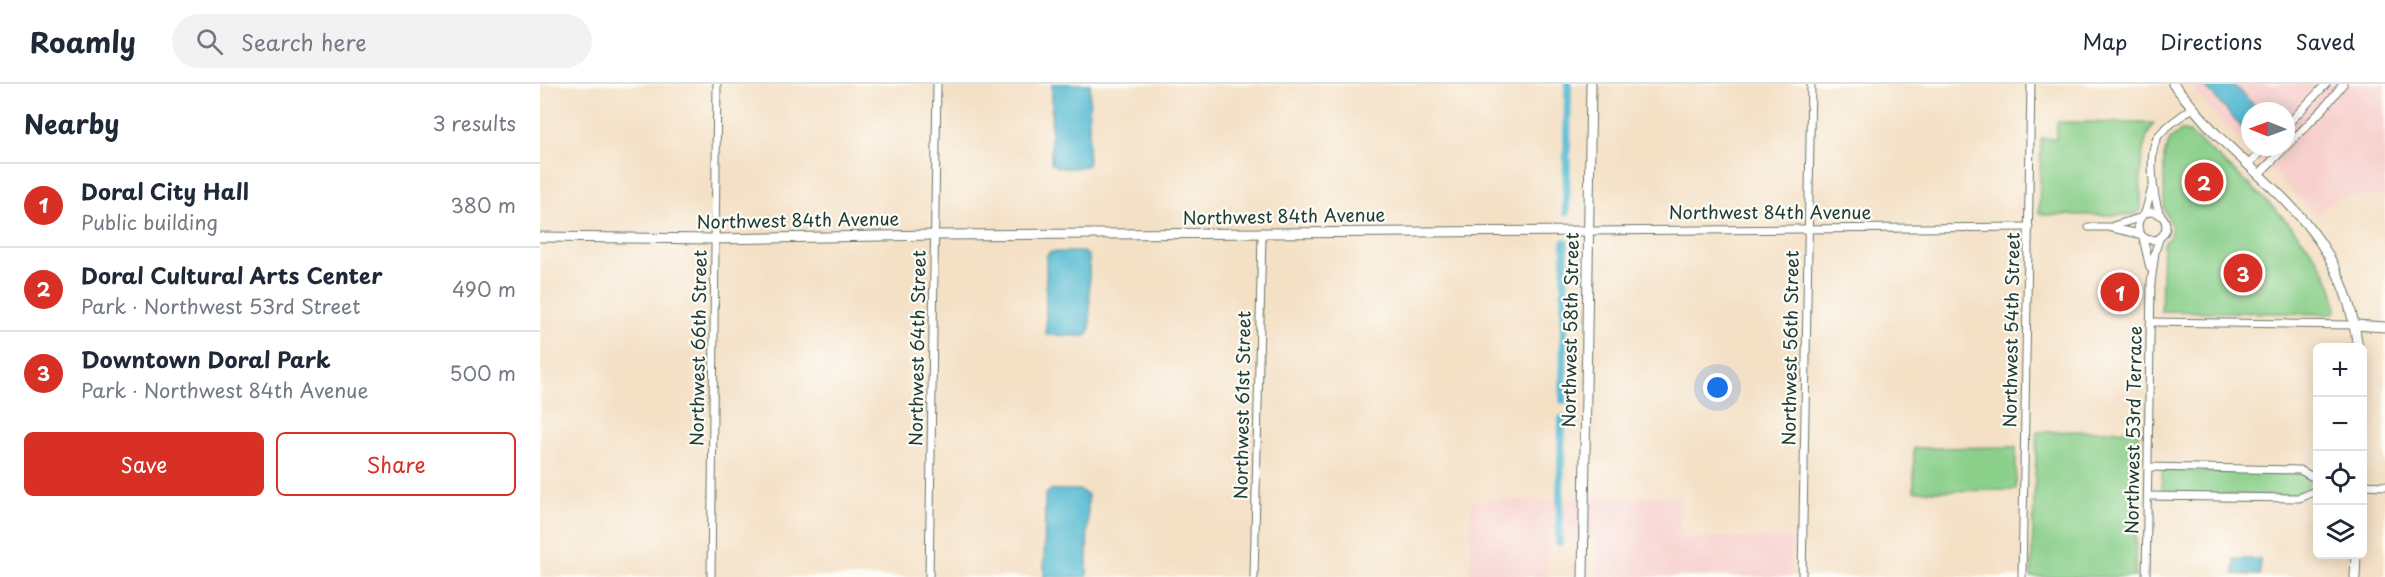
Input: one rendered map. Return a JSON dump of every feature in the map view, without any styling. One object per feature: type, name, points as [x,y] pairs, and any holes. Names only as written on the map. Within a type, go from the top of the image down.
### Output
[{"type":"street","name":"Northwest 66th Street","points":[[711,577],[717,84]]},
{"type":"street","name":"Northwest 64th Street","points":[[929,577],[938,84]]},
{"type":"street","name":"Northwest 58th Street","points":[[1583,577],[1591,84]]},
{"type":"street","name":"Northwest 56th Street","points":[[1802,577],[1811,84]]},
{"type":"street","name":"Northwest 54th Street","points":[[2022,577],[2031,84]]},
{"type":"street","points":[[2173,84],[2192,108],[2311,228],[2328,252],[2343,282],[2355,325],[2357,343]]},
{"type":"street","points":[[2179,84],[2183,96]]},
{"type":"street","points":[[2295,117],[2326,84]]},
{"type":"street","points":[[2258,174],[2324,108],[2343,84]]},
{"type":"street","points":[[2089,227],[2108,227],[2151,241],[2159,239],[2164,234],[2165,221],[2160,214],[2153,182],[2154,147],[2157,137],[2192,108]]},
{"type":"street","points":[[2248,165],[2256,156]]},
{"type":"street","points":[[2141,236],[2137,226],[2153,182]]},
{"type":"street","points":[[2108,227],[2153,212],[2160,214]]},
{"type":"street","name":"Northwest 84th Avenue","points":[[540,237],[715,239],[935,235],[2029,227]]},
{"type":"street","name":"Northwest 61st Street","points":[[1254,577],[1262,234]]},
{"type":"street","name":"Northwest 53rd Terrace","points":[[2141,236],[2148,252],[2151,283],[2146,577]]},
{"type":"street","name":"Northwest 53rd Terrace","points":[[2151,283],[2159,239]]},
{"type":"street","points":[[2151,322],[2385,327]]},
{"type":"street","points":[[2148,467],[2300,470],[2313,477]]},
{"type":"street","points":[[2308,474],[2312,486],[2308,496]]},
{"type":"street","points":[[2367,485],[2385,486]]},
{"type":"street","points":[[2148,496],[2300,498],[2313,493]]},
{"type":"street","points":[[2355,577],[2356,559]]},
{"type":"shaded area","points":[[2192,84],[2385,84],[2385,202],[2384,196],[2338,197],[2316,215],[2257,156],[2295,156],[2295,102],[2241,102],[2241,140],[2196,93]]},
{"type":"shaded area","points":[[1680,496],[1680,536],[1666,538],[1792,537],[1791,577],[1598,577],[1598,538],[1549,539],[1547,577],[1471,577],[1471,501]]},
{"type":"green space","points":[[2057,122],[2154,123],[2142,154],[2141,210],[2134,215],[2045,215],[2039,213],[2041,138],[2056,139]]},
{"type":"green space","points":[[2181,131],[2189,132],[2230,167],[2301,237],[2319,262],[2332,287],[2336,310],[2332,314],[2161,311],[2163,243],[2169,238],[2172,226],[2164,209],[2164,155],[2170,140]]},
{"type":"green space","points":[[2138,430],[2135,577],[2031,577],[2037,432]]},
{"type":"green space","points":[[2016,447],[2016,490],[1914,491],[1914,448]]},
{"type":"green space","points":[[2162,471],[2300,473],[2308,479],[2309,487],[2302,496],[2162,494]]},
{"type":"water","points":[[1052,84],[1090,84],[1088,165],[1063,168],[1051,163]]},
{"type":"water","points":[[2203,84],[2232,84],[2251,102],[2241,102],[2241,127]]},
{"type":"water","points":[[1050,252],[1083,252],[1089,256],[1090,331],[1086,336],[1046,335],[1046,256]]},
{"type":"water","points":[[1051,490],[1079,490],[1088,495],[1087,577],[1044,577],[1045,495]]},
{"type":"water","points":[[2234,559],[2260,559],[2260,575],[2234,574]]},
{"type":"waterway","points":[[1566,212],[1568,84]]},
{"type":"waterway","points":[[1563,400],[1565,242]]},
{"type":"waterway","points":[[1559,542],[1562,419]]},
{"type":"place","name":"Doral Cultural Arts Center","points":[[2204,182]]},
{"type":"place","name":"Downtown Doral Park","points":[[2243,273]]},
{"type":"place","name":"Doral City Hall","points":[[2120,292]]}]
